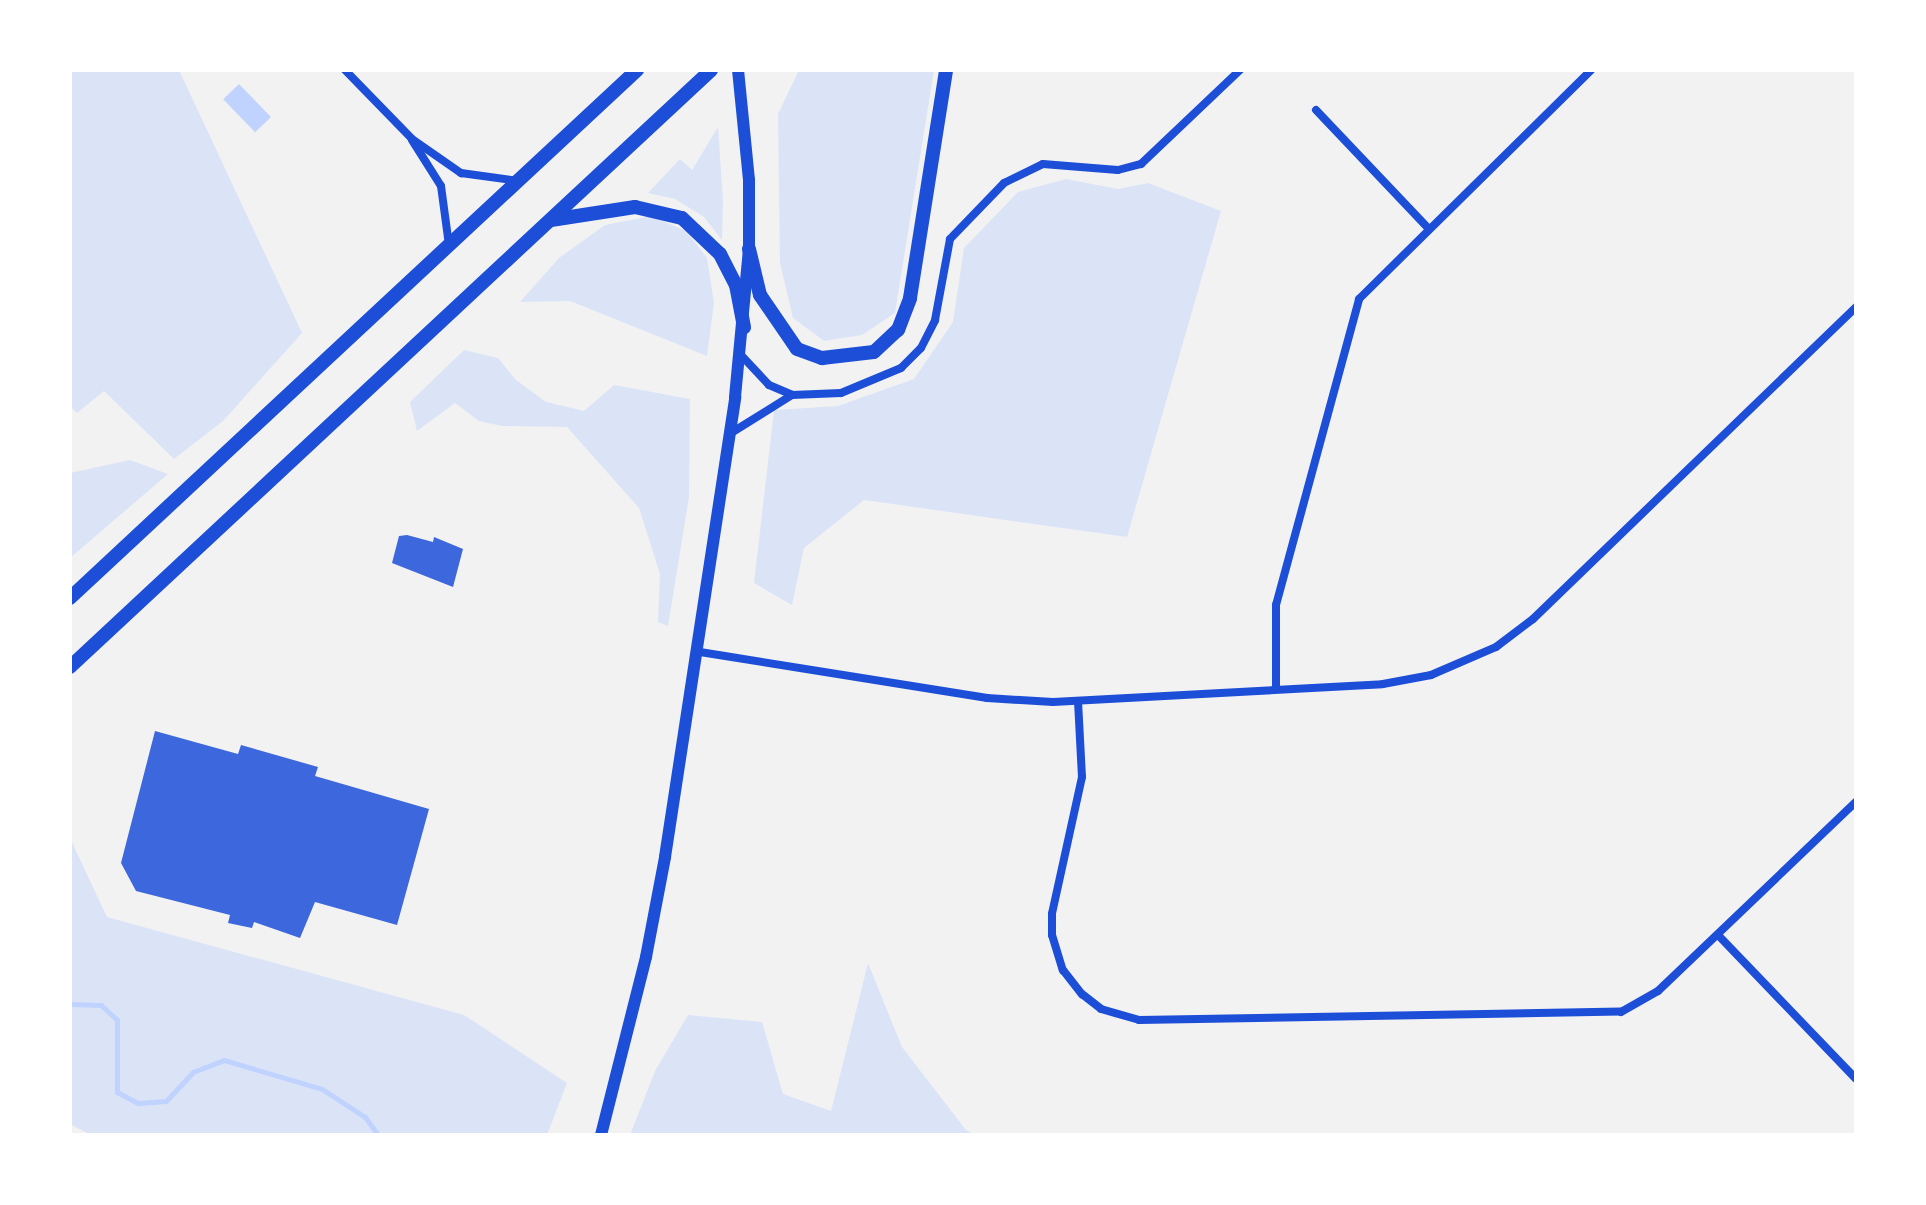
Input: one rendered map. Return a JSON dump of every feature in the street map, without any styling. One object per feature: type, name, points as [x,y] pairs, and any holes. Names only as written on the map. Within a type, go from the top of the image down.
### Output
[{"type":"highway","points":[[70,598],[637,70]]},
{"type":"highway","points":[[70,667],[711,70]]},
{"type":"highway","points":[[749,249],[760,295],[797,349],[822,358],[874,352],[898,330],[910,298],[946,70]]},
{"type":"highway","points":[[550,220],[635,207],[682,218],[720,254],[736,285],[744,327]]},
{"type":"main road","points":[[601,1135],[646,957],[700,652],[731,433],[744,327],[749,249],[749,180],[738,70]]},
{"type":"street","points":[[345,70],[412,139],[461,173],[520,181]]},
{"type":"street","points":[[731,433],[792,395],[867,386],[912,358],[935,320],[950,239],[1004,183],[1043,164],[1118,170],[1141,164],[1240,70]]},
{"type":"street","points":[[1276,687],[1276,605],[1354,312],[1366,289],[1591,70]]},
{"type":"street","points":[[1316,110],[1427,227]]},
{"type":"street","points":[[412,139],[441,186],[449,247]]},
{"type":"street","points":[[700,652],[987,698],[1078,701],[1407,680],[1452,669],[1496,647],[1533,619],[1856,307]]},
{"type":"street","points":[[740,354],[769,385],[792,395]]},
{"type":"street","points":[[1078,701],[1082,777],[1052,914],[1052,935],[1073,985],[1120,1017],[1621,1012],[1658,991],[1856,802]]},
{"type":"street","points":[[1718,935],[1856,1079]]},
{"type":"shaded area","points":[[70,70],[179,70],[302,333],[223,421],[174,459],[104,391],[77,413],[70,406]]},
{"type":"shaded area","points":[[799,70],[934,70],[895,313],[862,335],[824,341],[793,318],[780,263],[778,114]]},
{"type":"shaded area","points":[[718,127],[723,200],[722,240],[704,217],[675,199],[648,193],[680,159],[692,170]]},
{"type":"shaded area","points":[[1066,179],[1118,189],[1148,183],[1221,211],[1127,537],[864,500],[804,548],[792,605],[754,583],[774,410],[838,406],[914,379],[953,322],[964,248],[1018,192]]},
{"type":"shaded area","points":[[651,216],[686,231],[707,258],[714,303],[707,356],[570,301],[520,302],[559,258],[605,225]]},
{"type":"shaded area","points":[[464,350],[498,358],[516,380],[546,402],[584,411],[614,385],[690,399],[689,497],[668,626],[658,622],[660,574],[639,508],[567,427],[502,426],[479,421],[455,403],[417,431],[410,402]]},
{"type":"shaded area","points":[[130,460],[168,474],[70,558],[70,473]]},
{"type":"shaded area","points":[[70,838],[107,917],[464,1015],[567,1083],[547,1135],[91,1135],[70,1124]]},
{"type":"shaded area","points":[[868,963],[902,1047],[966,1130],[975,1135],[630,1135],[655,1071],[688,1015],[762,1022],[783,1094],[831,1111]]},
{"type":"water","points":[[239,84],[271,117],[255,132],[223,99]]},
{"type":"building","points":[[399,536],[433,542],[434,537],[463,549],[453,587],[392,563]]},
{"type":"building","points":[[155,731],[238,754],[241,745],[318,767],[315,776],[429,809],[397,925],[315,902],[300,938],[254,922],[252,928],[228,923],[230,915],[136,891],[121,863]]},
{"type":"waterway","points":[[70,1004],[101,1005],[117,1020],[117,1092],[138,1103],[166,1101],[193,1072],[224,1060],[322,1089],[365,1117],[378,1135]]}]
